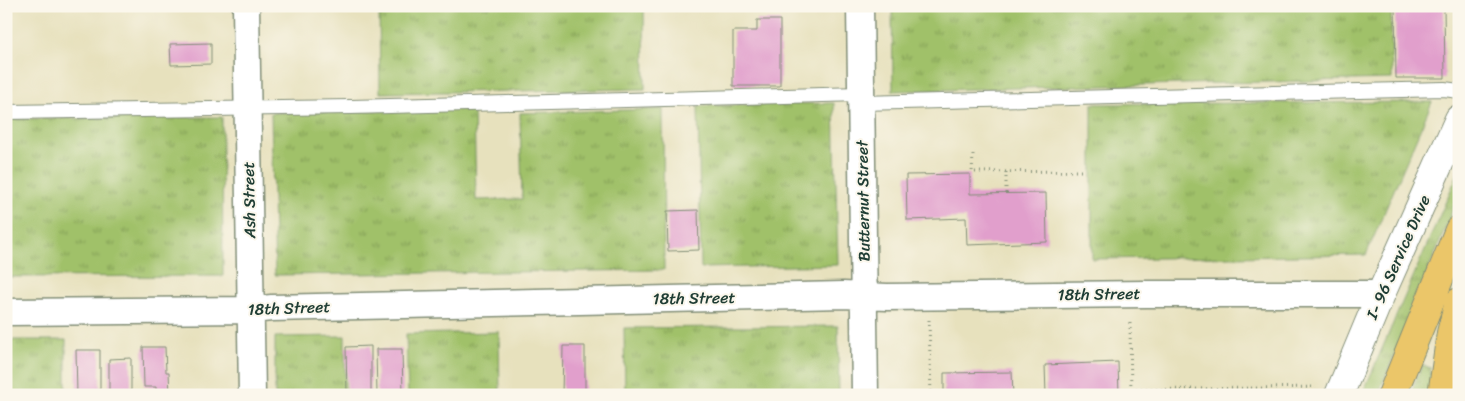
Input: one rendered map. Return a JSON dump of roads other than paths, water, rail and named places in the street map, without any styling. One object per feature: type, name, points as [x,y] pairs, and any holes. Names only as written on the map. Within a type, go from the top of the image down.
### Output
[{"type":"highway","points":[[1392,395],[1459,230]]},
{"type":"highway","points":[[1442,395],[1451,333],[1459,302]]},
{"type":"street","name":"Ash Street","points":[[246,6],[252,395]]},
{"type":"street","name":"Butternut Street","points":[[860,6],[865,395]]},
{"type":"street","name":"I- 96 Service Drive","points":[[1328,391],[1381,294],[1459,119]]},
{"type":"street","name":"18th Street","points":[[6,312],[251,310],[843,295],[887,297],[1381,294]]},
{"type":"lane","points":[[6,112],[1424,89],[1459,91]]}]
